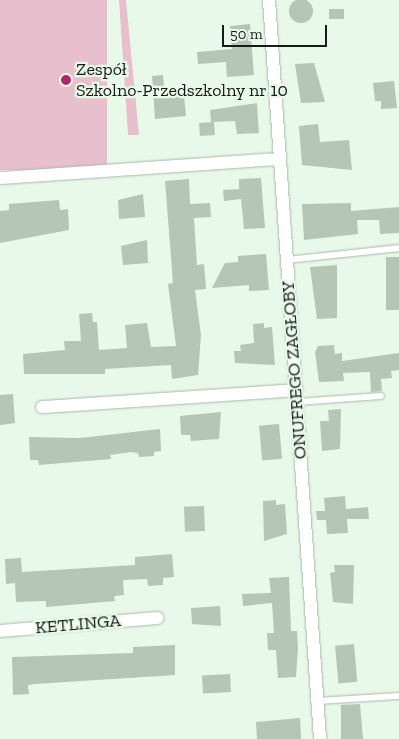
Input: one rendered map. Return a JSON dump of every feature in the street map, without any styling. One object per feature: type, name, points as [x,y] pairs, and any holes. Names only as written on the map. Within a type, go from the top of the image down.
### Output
[{"type":"street","name":"ONUFREGO ZAGŁOBY","points":[[269,0],[320,739]]},
{"type":"street","points":[[0,178],[280,159]]},
{"type":"street","points":[[42,407],[297,396]]},
{"type":"street","name":"KETLINGA","points":[[0,631],[157,618]]},
{"type":"lane","points":[[287,260],[399,248]]},
{"type":"lane","points":[[297,396],[381,396]]},
{"type":"lane","points":[[317,701],[399,696]]},
{"type":"shaded area","name":"Zespół Szkolno-Przedszkolny nr 10","points":[[0,0],[107,0],[107,170],[0,170]]},
{"type":"shaded area","points":[[119,0],[126,0],[139,135],[128,135]]},
{"type":"building","points":[[301,-1],[309,3],[313,11],[309,19],[301,23],[293,19],[289,11],[293,3]]},
{"type":"building","points":[[329,9],[344,9],[344,19],[329,19]]},
{"type":"building","points":[[250,24],[254,75],[227,77],[226,62],[198,64],[197,52],[232,49],[230,26]]},
{"type":"building","points":[[314,63],[325,102],[301,103],[295,64]]},
{"type":"building","points":[[163,75],[165,97],[184,95],[186,116],[155,119],[152,76]]},
{"type":"building","points":[[394,81],[397,108],[381,109],[381,101],[375,101],[373,83]]},
{"type":"building","points":[[257,103],[259,133],[237,134],[235,121],[211,122],[210,110]]},
{"type":"building","points":[[214,122],[215,135],[200,136],[199,123]]},
{"type":"building","points":[[318,124],[320,142],[349,140],[352,170],[302,165],[299,126]]},
{"type":"building","points":[[261,178],[265,228],[244,229],[241,199],[224,201],[223,190],[239,189],[239,179]]},
{"type":"building","points":[[189,179],[190,204],[210,203],[211,217],[194,218],[197,265],[204,264],[206,289],[195,290],[201,335],[198,375],[172,379],[171,365],[105,369],[105,374],[24,374],[23,354],[65,350],[64,341],[81,341],[79,314],[92,313],[93,322],[97,322],[99,350],[127,348],[125,325],[147,323],[151,347],[176,346],[168,284],[173,283],[165,181]]},
{"type":"building","points":[[143,194],[145,217],[119,219],[118,200]]},
{"type":"building","points":[[59,200],[60,210],[68,209],[69,230],[0,243],[0,211],[9,210],[9,204]]},
{"type":"building","points":[[351,203],[351,211],[399,207],[399,233],[380,234],[379,220],[357,220],[358,234],[304,240],[302,204]]},
{"type":"building","points":[[147,240],[148,263],[123,265],[121,246]]},
{"type":"building","points":[[266,254],[269,290],[249,291],[249,285],[212,288],[225,263],[238,262],[238,256]]},
{"type":"building","points":[[386,257],[399,257],[399,310],[386,310]]},
{"type":"building","points":[[337,265],[337,318],[317,319],[310,267]]},
{"type":"building","points":[[264,323],[264,328],[272,327],[275,365],[235,363],[234,351],[241,351],[240,345],[254,343],[253,324]]},
{"type":"building","points":[[334,345],[335,354],[342,353],[342,361],[399,353],[399,370],[391,371],[392,378],[381,379],[382,391],[371,392],[370,372],[343,373],[344,381],[319,382],[315,352],[318,346]]},
{"type":"building","points":[[13,394],[15,423],[0,425],[0,395]]},
{"type":"building","points":[[341,409],[340,449],[322,451],[320,421],[329,421],[328,410]]},
{"type":"building","points":[[221,412],[219,439],[191,441],[190,435],[181,435],[180,416]]},
{"type":"building","points":[[279,424],[282,459],[262,461],[259,426]]},
{"type":"building","points":[[160,429],[161,451],[154,452],[154,456],[139,457],[138,453],[131,452],[110,455],[111,459],[39,465],[38,460],[30,460],[29,437],[80,438]]},
{"type":"building","points":[[345,496],[346,509],[368,507],[369,519],[347,519],[348,533],[327,534],[326,520],[317,520],[316,511],[325,511],[324,498]]},
{"type":"building","points":[[276,500],[276,505],[285,504],[287,534],[264,541],[263,501]]},
{"type":"building","points":[[204,506],[205,531],[185,532],[184,507]]},
{"type":"building","points":[[172,554],[174,577],[163,578],[163,585],[148,586],[147,579],[123,580],[124,595],[114,596],[115,601],[46,607],[46,601],[16,602],[15,583],[6,584],[5,559],[21,558],[22,572],[135,565],[135,557]]},
{"type":"building","points":[[334,565],[354,565],[353,604],[333,602],[330,573],[335,572]]},
{"type":"building","points":[[289,577],[291,631],[297,631],[296,677],[278,678],[276,650],[268,650],[267,633],[274,633],[272,603],[243,606],[242,594],[271,593],[269,578]]},
{"type":"building","points":[[220,606],[221,626],[192,624],[191,608]]},
{"type":"building","points":[[354,644],[357,682],[338,684],[335,646]]},
{"type":"building","points":[[175,645],[175,675],[35,684],[28,685],[29,694],[13,695],[12,657],[133,653],[133,647]]},
{"type":"building","points":[[230,674],[231,692],[203,693],[202,675]]},
{"type":"building","points":[[360,704],[363,739],[341,739],[341,705]]},
{"type":"building","points":[[300,718],[301,739],[257,739],[256,722]]},
{"type":"place","name":"Zespół Szkolno-Przedszkolny nr 10","points":[[66,80]]}]
